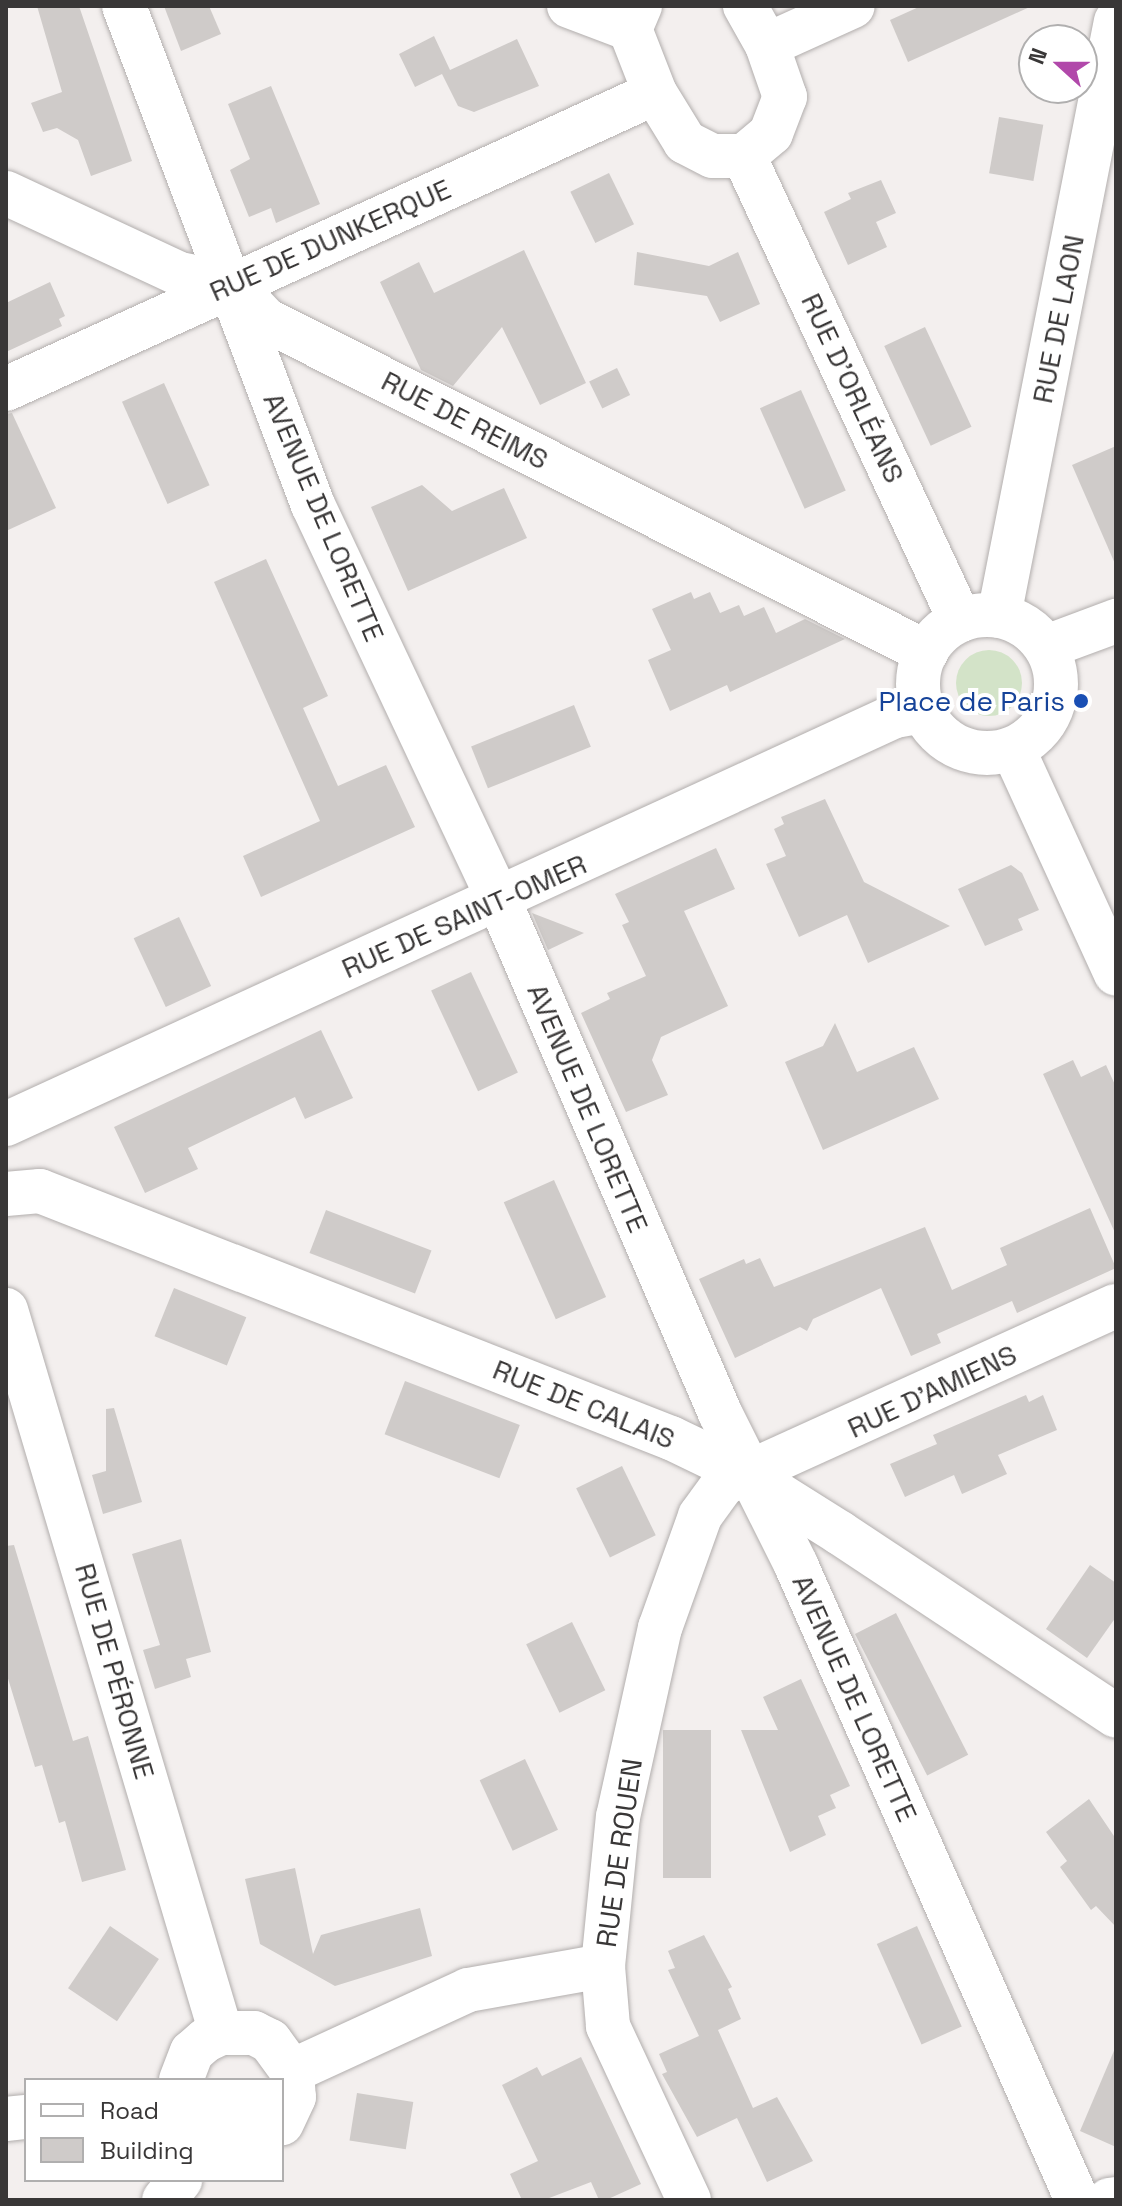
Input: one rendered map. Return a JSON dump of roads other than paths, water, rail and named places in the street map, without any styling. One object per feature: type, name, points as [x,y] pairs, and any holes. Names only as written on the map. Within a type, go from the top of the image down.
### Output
[{"type":"street","name":"AVENUE DE LORETTE","points":[[124,6],[232,284],[313,505],[499,900],[748,1475],[796,1565],[1077,2200]]},
{"type":"street","points":[[569,6],[635,18],[655,93],[685,142],[713,156],[744,156],[771,133],[785,97],[767,45],[745,6]]},
{"type":"street","points":[[767,45],[853,6]]},
{"type":"street","name":"RUE DE LAON","points":[[980,618],[1116,21]]},
{"type":"street","name":"RUE DE DUNKERQUE","points":[[6,389],[655,93]]},
{"type":"street","name":"RUE D'ORLÉANS","points":[[744,156],[980,618]]},
{"type":"street","points":[[6,193],[180,274],[232,284]]},
{"type":"street","name":"RUE DE REIMS","points":[[232,284],[266,320],[926,652]]},
{"type":"street","points":[[980,618],[1025,627],[1046,647],[1056,694],[1049,717],[1013,749],[971,752],[943,737],[923,711],[918,692],[926,652],[980,618]]},
{"type":"street","points":[[1046,647],[1116,621]]},
{"type":"street","name":"RUE DE SAINT-OMER","points":[[6,1124],[17,1114],[499,900],[895,716],[923,711]]},
{"type":"street","points":[[1013,749],[1116,974]]},
{"type":"street","name":"RUE DE CALAIS","points":[[6,1194],[40,1191],[55,1196],[671,1438],[748,1475],[1116,1716]]},
{"type":"street","name":"RUE D'AMIENS","points":[[748,1475],[1116,1306]]},
{"type":"street","name":"RUE DE PÉRONNE","points":[[6,1310],[221,2033]]},
{"type":"street","name":"RUE DE ROUEN","points":[[689,2200],[608,2026],[603,1966],[618,1817],[660,1628],[700,1516],[723,1484],[748,1475]]},
{"type":"street","points":[[292,2071],[468,1990],[603,1966]]},
{"type":"street","points":[[182,2078],[192,2052],[221,2033],[254,2033],[270,2041],[292,2071],[294,2097],[284,2119]]},
{"type":"street","points":[[164,2200],[178,2182]]},
{"type":"street","points":[[1109,2200],[1116,2199]]},
{"type":"place","name":"Place de Paris","points":[[1081,701]]}]
